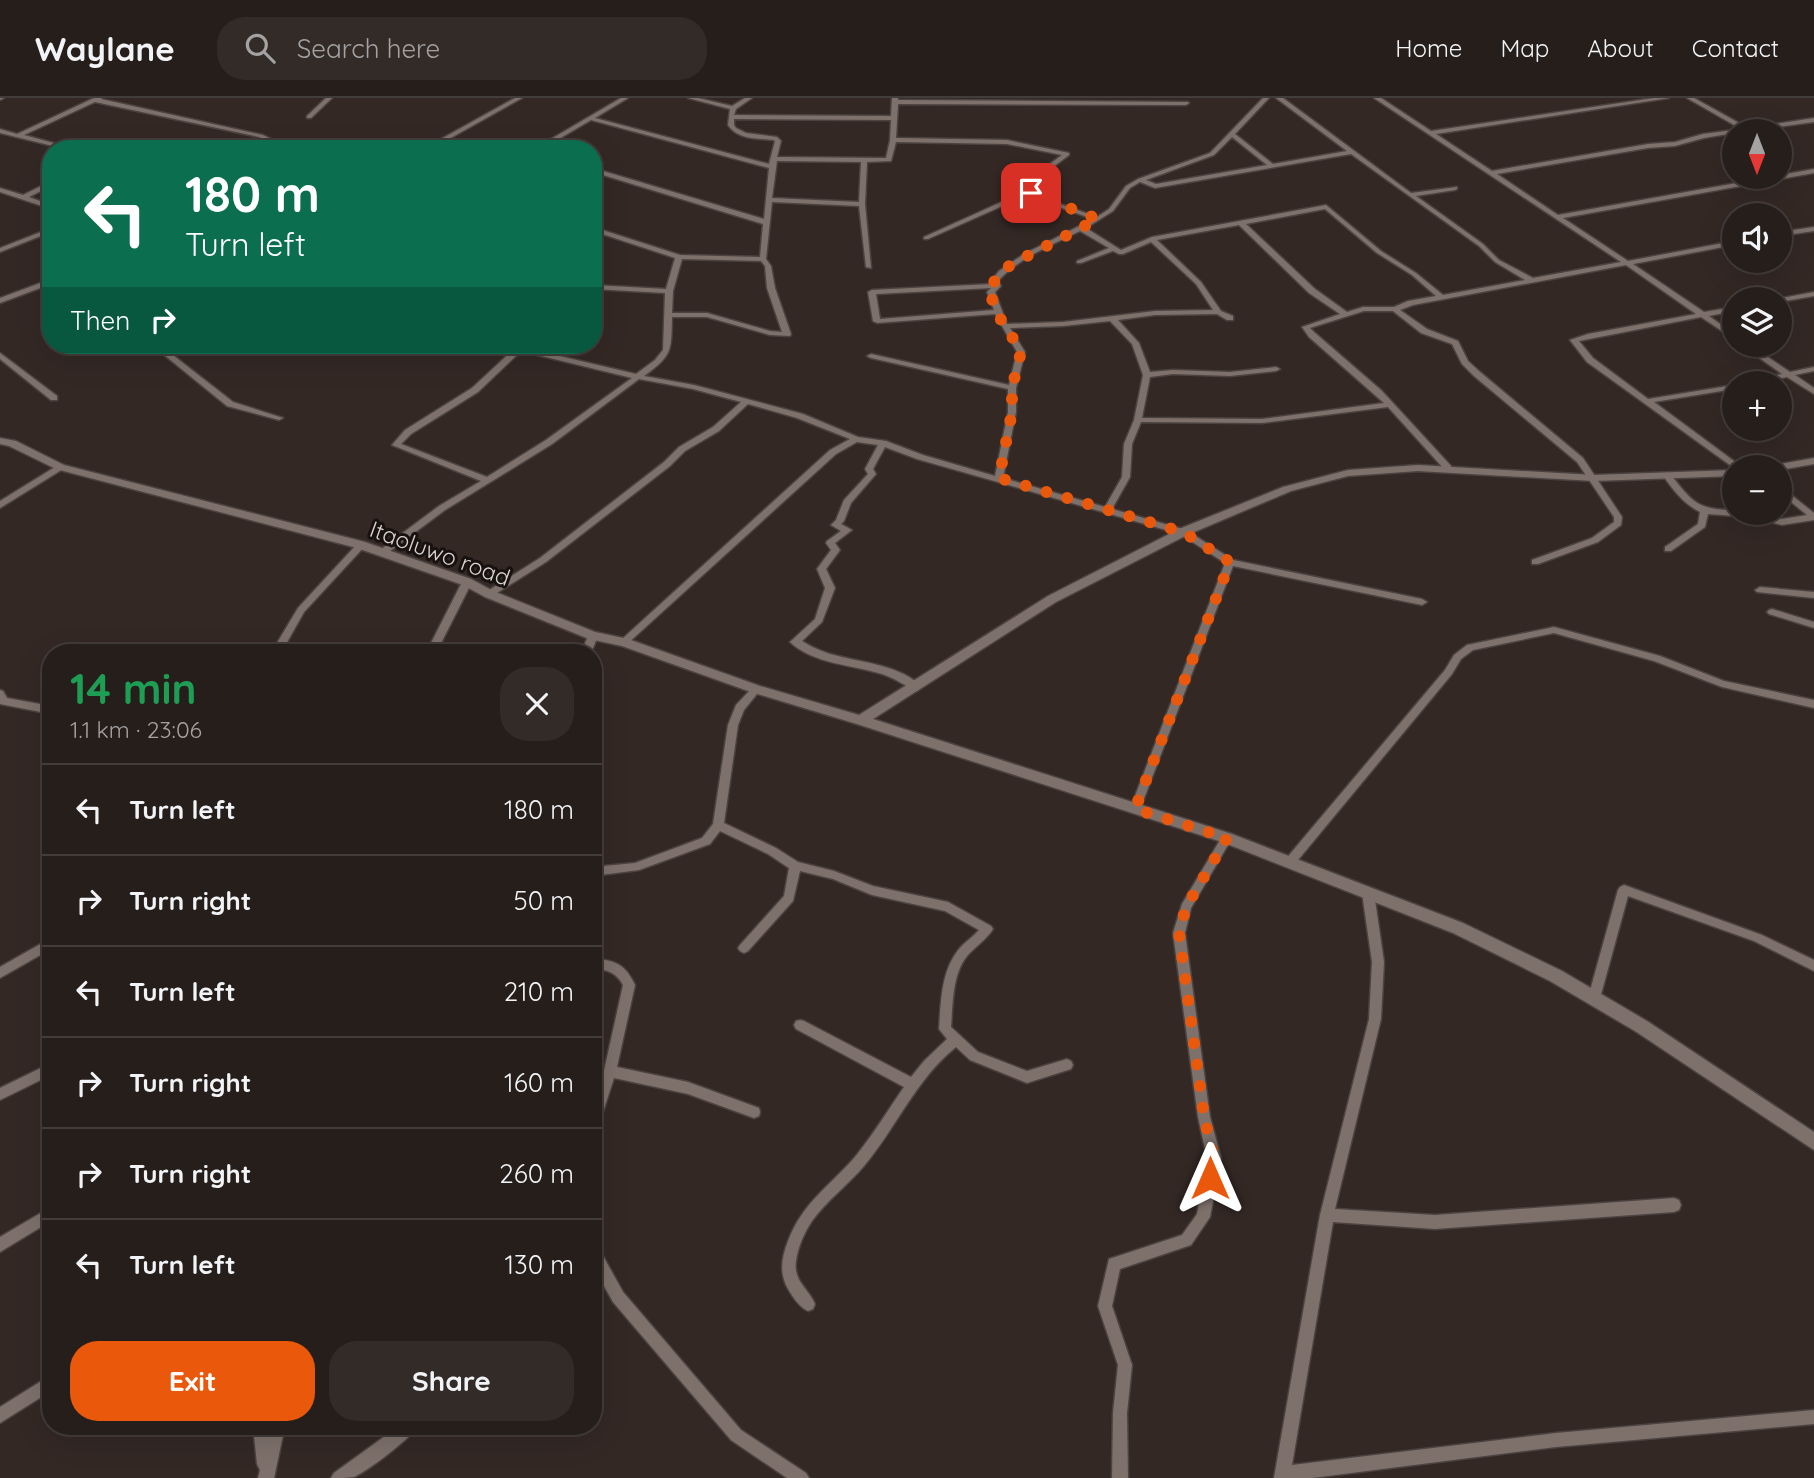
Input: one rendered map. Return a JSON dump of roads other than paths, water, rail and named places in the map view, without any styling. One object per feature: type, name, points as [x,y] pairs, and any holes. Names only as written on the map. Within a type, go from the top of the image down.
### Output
[{"type":"street","points":[[316,98],[327,98]]},
{"type":"street","points":[[309,117],[327,98]]},
{"type":"street","points":[[442,140],[519,98]]},
{"type":"street","points":[[552,140],[625,98]]},
{"type":"street","points":[[691,98],[733,108],[749,98]]},
{"type":"street","points":[[997,286],[994,281],[1003,270],[1098,219],[1111,210],[1128,187],[1140,180],[1212,154],[1266,98]]},
{"type":"street","points":[[1279,98],[1481,245],[1497,261],[1531,281]]},
{"type":"street","points":[[1377,98],[1722,328]]},
{"type":"street","points":[[1431,133],[1667,98]]},
{"type":"street","points":[[1690,98],[1728,119]]},
{"type":"street","points":[[17,136],[97,99],[269,140]]},
{"type":"street","points":[[590,118],[773,163],[864,161],[889,160],[895,100],[1186,103]]},
{"type":"street","points":[[667,315],[707,315],[770,333],[788,334],[771,288],[768,266],[763,259],[765,222],[777,139],[737,131],[730,123],[733,108]]},
{"type":"street","points":[[732,117],[895,118]]},
{"type":"street","points":[[1792,123],[1814,120]]},
{"type":"street","points":[[0,131],[42,142]]},
{"type":"street","points":[[1492,173],[1648,146],[1675,144],[1722,133]]},
{"type":"street","points":[[1233,134],[1271,165]]},
{"type":"street","points":[[893,140],[1007,142],[1068,154],[1034,178],[1029,192],[926,238]]},
{"type":"street","points":[[1140,180],[1154,186],[1353,152]]},
{"type":"street","points":[[864,161],[862,204],[869,267]]},
{"type":"street","points":[[1792,175],[1814,171]]},
{"type":"street","points":[[602,173],[765,222]]},
{"type":"street","points":[[1557,216],[1722,187]]},
{"type":"street","points":[[23,198],[42,188]]},
{"type":"street","points":[[1410,195],[1455,188]]},
{"type":"street","points":[[0,190],[42,204]]},
{"type":"street","points":[[1029,192],[1098,219]]},
{"type":"street","points":[[769,200],[862,204]]},
{"type":"street","points":[[1082,229],[1121,253],[1152,239],[1326,207],[1379,252],[1414,274],[1442,298]]},
{"type":"street","points":[[1240,222],[1312,291],[1344,313]]},
{"type":"street","points":[[1792,232],[1814,229]]},
{"type":"street","points":[[602,232],[679,257],[763,259]]},
{"type":"street","points":[[0,250],[42,234]]},
{"type":"street","points":[[1152,239],[1199,283],[1218,312]]},
{"type":"street","points":[[1448,468],[1363,377],[1306,327],[1344,313],[1373,307],[1395,309],[1411,303],[1722,245]]},
{"type":"street","points":[[1079,262],[1113,249]]},
{"type":"street","points":[[383,552],[442,508],[549,442],[658,362],[667,350],[670,291],[679,257]]},
{"type":"street","points":[[0,301],[42,285]]},
{"type":"street","points":[[997,286],[872,292],[877,321],[997,312]]},
{"type":"street","points":[[997,286],[991,292],[997,312],[1021,352],[1012,388],[1012,412],[999,478]]},
{"type":"street","points":[[602,287],[670,291]]},
{"type":"street","points":[[1792,298],[1814,294]]},
{"type":"street","points":[[1395,309],[1424,331],[1455,343],[1465,362],[1477,374],[1580,460],[1618,517],[1618,523],[1595,540],[1535,562]]},
{"type":"street","points":[[1722,311],[1588,335],[1574,340],[1590,360],[1722,455]]},
{"type":"street","points":[[1005,326],[1063,324],[1142,313],[1218,312],[1230,318]]},
{"type":"street","points":[[1107,510],[1126,477],[1128,444],[1138,420],[1147,375],[1135,344],[1112,318]]},
{"type":"street","points":[[167,354],[230,404],[279,418]]},
{"type":"street","points":[[487,480],[396,444],[408,432],[475,390],[514,354]]},
{"type":"street","points":[[540,354],[694,387],[800,416],[856,439],[883,443],[920,457],[1183,532],[1230,562],[1422,602]]},
{"type":"street","points":[[0,355],[54,398]]},
{"type":"street","points":[[871,356],[1012,388]]},
{"type":"street","points":[[1762,357],[1783,371]]},
{"type":"street","points":[[1147,375],[1173,372],[1230,374],[1276,369]]},
{"type":"street","points":[[1792,373],[1814,369]]},
{"type":"street","points":[[1792,377],[1814,392]]},
{"type":"street","points":[[1648,401],[1722,389]]},
{"type":"street","points":[[489,594],[543,560],[667,464],[682,449],[716,429],[745,403]]},
{"type":"street","points":[[1138,420],[1262,421],[1389,405]]},
{"type":"street","points":[[829,427],[833,452]]},
{"type":"street","points":[[624,642],[833,452],[856,439]]},
{"type":"street","name":"Itaoluwo road","points":[[0,441],[12,443],[60,467],[383,552],[467,582],[489,594],[593,636],[624,642],[756,689],[861,720],[1227,838],[1458,928],[1556,976],[1704,1067],[1814,1142]]},
{"type":"street","points":[[883,443],[870,465],[872,474],[847,502],[840,521],[835,525],[848,530],[830,543],[836,550],[821,569],[830,588],[820,620],[795,642],[847,664],[893,673],[917,687]]},
{"type":"street","points":[[1792,465],[1814,461]]},
{"type":"street","points":[[0,505],[60,467]]},
{"type":"street","points":[[861,720],[1052,599],[1183,532],[1251,502],[1329,478],[1379,470],[1448,468],[1594,478],[1722,474]]},
{"type":"street","points":[[1668,477],[1689,504],[1704,511],[1722,512]]},
{"type":"street","points":[[1792,499],[1814,517]]},
{"type":"street","points":[[1668,549],[1702,525],[1704,511]]},
{"type":"street","points":[[1792,520],[1814,517]]},
{"type":"street","points":[[281,644],[301,610],[361,545]]},
{"type":"street","points":[[1135,809],[1230,562]]},
{"type":"street","points":[[436,644],[467,582]]},
{"type":"street","points":[[1760,590],[1814,595]]},
{"type":"street","points":[[1772,612],[1814,625]]},
{"type":"street","points":[[1289,863],[1449,672],[1457,657],[1480,643],[1547,629],[1566,632],[1657,658],[1722,684],[1814,704]]},
{"type":"street","points":[[590,644],[593,636]]},
{"type":"street","points":[[602,871],[635,867],[706,841],[718,825],[733,725],[740,708],[756,689]]},
{"type":"street","points":[[0,694],[3,701],[42,708]]},
{"type":"street","points":[[718,825],[772,851],[795,866],[834,875],[873,890],[948,907],[987,929],[978,941],[963,953],[953,970],[946,1029],[974,1056],[1027,1077],[1067,1065]]},
{"type":"street","points":[[1120,1478],[1120,1413],[1125,1365],[1105,1306],[1114,1264],[1186,1240],[1203,1217],[1214,1158],[1204,1117],[1179,933],[1186,907],[1227,838]]},
{"type":"street","points":[[744,947],[789,898],[795,866]]},
{"type":"street","points":[[1594,998],[1624,890],[1758,938],[1814,965]]},
{"type":"street","points":[[1368,893],[1378,962],[1375,1018],[1328,1215],[1283,1476],[1556,1440],[1814,1417]]},
{"type":"street","points":[[0,973],[42,948]]},
{"type":"street","points":[[602,964],[612,966],[624,973],[629,985],[602,1096]]},
{"type":"street","points":[[800,1025],[913,1085]]},
{"type":"street","points":[[808,1304],[791,1283],[788,1265],[806,1219],[891,1122],[913,1085],[939,1051],[956,1040]]},
{"type":"street","points":[[610,1071],[688,1088],[754,1112]]},
{"type":"street","points":[[0,1094],[42,1073]]},
{"type":"street","points":[[1328,1215],[1435,1222],[1674,1205]]},
{"type":"street","points":[[0,1245],[42,1219]]},
{"type":"street","points":[[602,1268],[618,1297],[736,1435],[801,1478]]},
{"type":"street","points":[[0,1416],[42,1387]]},
{"type":"street","points":[[261,1435],[266,1474]]},
{"type":"street","points":[[266,1474],[276,1435]]},
{"type":"street","points":[[339,1478],[401,1435]]}]
